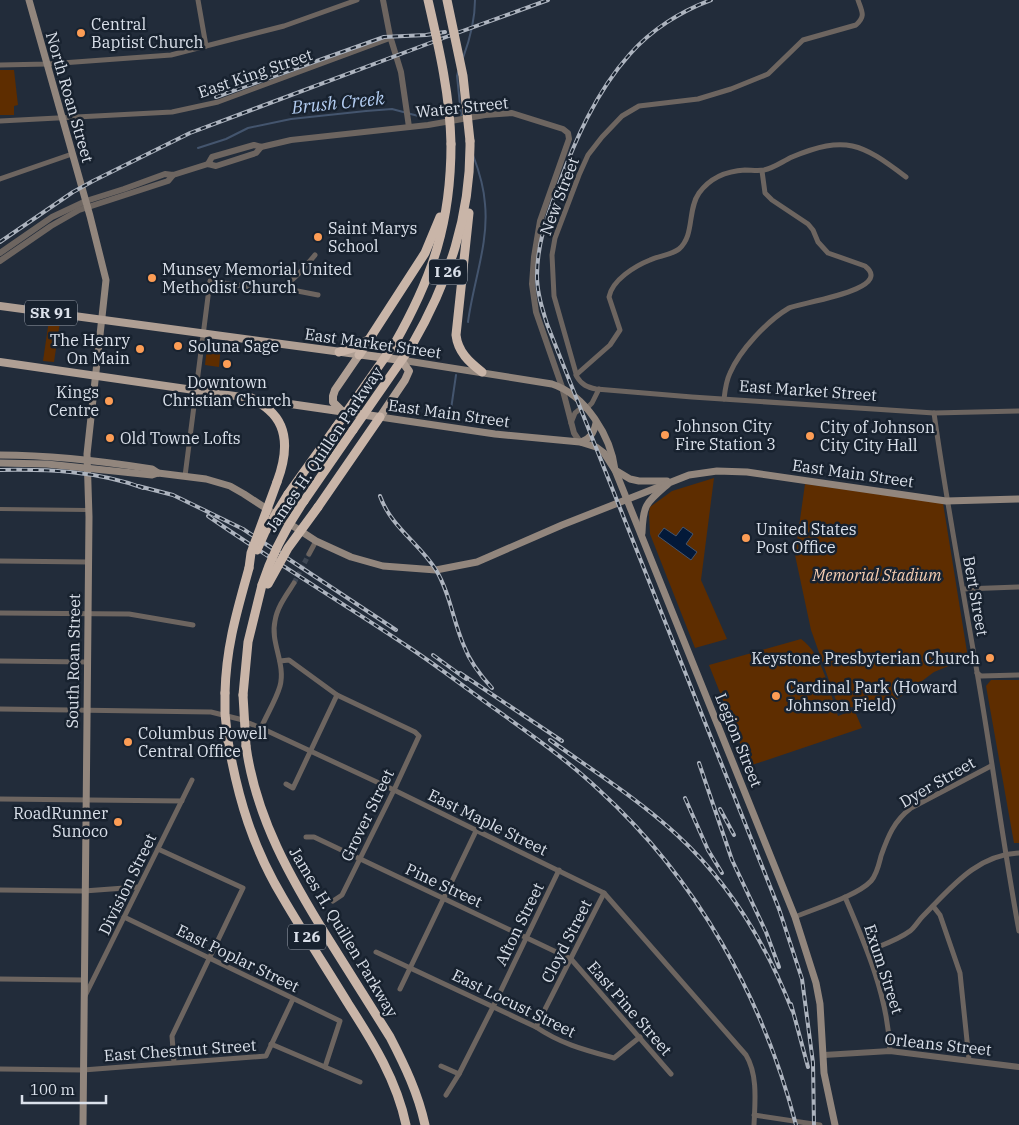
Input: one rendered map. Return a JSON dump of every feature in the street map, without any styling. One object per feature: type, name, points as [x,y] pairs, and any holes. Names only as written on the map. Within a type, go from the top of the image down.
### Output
[{"type":"highway","name":"James H. Quillen Parkway","points":[[406,1125],[396,1094],[376,1049],[283,898],[256,846],[240,800],[228,741],[226,693],[227,658],[234,619],[248,573],[265,532],[288,494],[395,343],[416,304],[434,262],[445,220],[451,144],[449,103],[428,0]]},
{"type":"highway","name":"James H. Quillen Parkway","points":[[425,1125],[413,1084],[390,1037],[299,892],[277,850],[259,803],[251,775],[246,746],[243,695],[246,657],[256,606],[277,545],[288,524],[412,345],[429,316],[448,273],[468,193],[470,141],[463,76],[447,0]]},
{"type":"highway","points":[[468,193],[470,207],[456,335],[459,348],[464,356],[482,372]]},
{"type":"highway","points":[[359,354],[426,253],[446,203]]},
{"type":"highway","points":[[339,352],[359,346],[370,338]]},
{"type":"highway","points":[[248,573],[251,553],[284,461],[286,444],[278,422],[270,410],[249,397]]},
{"type":"highway","points":[[265,584],[380,417]]},
{"type":"main road","name":"North Roan Street","points":[[29,0],[87,204]]},
{"type":"main road","name":"South Roan Street","points":[[82,1125],[88,614],[87,460],[106,280],[87,204]]},
{"type":"main road","name":"East Market Street","points":[[0,306],[401,360],[552,384],[562,388]]},
{"type":"main road","points":[[342,411],[333,402],[334,393],[359,354]]},
{"type":"main road","points":[[380,417],[408,376],[407,368],[401,360]]},
{"type":"main road","name":"East Main Street","points":[[0,362],[495,434],[580,442],[604,453],[615,470]]},
{"type":"main road","name":"Legion Street","points":[[562,388],[575,395],[587,408],[613,456],[615,470],[795,917],[816,983],[820,1004],[826,1088],[835,1125]]},
{"type":"main road","points":[[580,442],[587,440],[591,436],[595,430],[596,422]]},
{"type":"main road","points":[[0,455],[45,456],[87,460],[152,469],[158,473]]},
{"type":"main road","points":[[0,463],[36,463],[152,475],[158,473]]},
{"type":"main road","points":[[615,470],[634,481],[672,481]]},
{"type":"main road","name":"East Main Street","points":[[158,473],[213,480],[239,490],[316,541],[342,554],[374,564],[442,569],[477,562],[627,499],[672,481],[699,473],[717,471],[747,472],[946,500],[1019,499]]},
{"type":"main road","points":[[642,536],[646,504],[672,481]]},
{"type":"street","points":[[198,0],[206,46]]},
{"type":"street","points":[[0,65],[48,64],[171,55],[284,26],[357,0]]},
{"type":"street","points":[[383,0],[401,72],[408,123]]},
{"type":"street","name":"New Street","points":[[576,375],[554,296],[552,255],[555,238],[588,155],[622,116],[639,106],[698,99],[731,89],[768,74],[804,40],[856,25],[862,20],[863,15],[858,0]]},
{"type":"street","name":"East King Street","points":[[0,120],[172,112],[218,102],[391,38]]},
{"type":"street","name":"Water Street","points":[[87,204],[165,174],[172,175],[208,164],[212,157],[254,145],[261,147],[291,140],[408,123],[447,123],[485,115],[512,113],[563,129],[568,133],[569,139],[540,222],[532,284],[536,312],[562,388]]},
{"type":"street","points":[[572,424],[575,413],[580,409],[587,408],[592,403],[597,389],[586,386],[580,382],[576,375],[610,345],[620,330],[609,297],[610,292],[631,270],[649,260],[678,250],[687,237],[692,205],[700,192],[721,174],[745,170],[762,170],[818,147],[849,144],[861,147],[874,154],[906,177]]},
{"type":"street","points":[[0,179],[72,154]]},
{"type":"street","points":[[724,399],[729,374],[734,364],[753,340],[780,314],[791,307],[846,293],[864,286],[869,281],[870,274],[868,268],[828,253],[818,242],[808,224],[772,200],[765,193],[762,170]]},
{"type":"street","points":[[0,253],[44,222],[87,204]]},
{"type":"street","points":[[0,260],[87,204]]},
{"type":"street","points":[[282,288],[289,284],[315,256]]},
{"type":"street","points":[[185,476],[210,281],[265,290],[282,288],[318,295]]},
{"type":"street","points":[[562,388],[572,424],[580,442]]},
{"type":"street","name":"East Market Street","points":[[597,389],[934,413],[1019,410]]},
{"type":"street","name":"Bert Street","points":[[934,413],[946,500],[977,673],[1005,854],[1019,930]]},
{"type":"street","points":[[0,509],[88,510]]},
{"type":"street","points":[[309,554],[316,541]]},
{"type":"street","points":[[0,561],[88,562]]},
{"type":"street","points":[[260,728],[281,684],[280,661],[274,622],[279,608],[294,583]]},
{"type":"street","points":[[962,589],[1019,587]]},
{"type":"street","points":[[0,613],[129,614],[193,625]]},
{"type":"street","points":[[280,661],[290,660],[337,695],[293,788],[286,784]]},
{"type":"street","points":[[0,661],[87,662]]},
{"type":"street","points":[[977,673],[981,676],[1019,675]]},
{"type":"street","name":"Grover Street","points":[[333,901],[342,895],[419,736],[415,732],[337,695]]},
{"type":"street","name":"East Maple Street","points":[[0,709],[212,712],[238,719],[394,790],[604,893],[741,1049],[751,1064],[754,1074],[754,1125]]},
{"type":"street","name":"Dyer Street","points":[[795,917],[845,897],[864,887],[873,880],[890,832],[902,815],[911,808],[991,766]]},
{"type":"street","name":"Division Street","points":[[84,998],[192,780]]},
{"type":"street","points":[[0,799],[182,801]]},
{"type":"street","points":[[400,989],[476,831]]},
{"type":"street","name":"Pine Street","points":[[306,836],[314,837],[571,959]]},
{"type":"street","points":[[158,849],[243,888],[172,1036],[174,1062]]},
{"type":"street","points":[[868,951],[896,939],[910,930],[961,876],[1005,854],[1019,853]]},
{"type":"street","name":"Afton Street","points":[[446,1094],[459,1074],[493,1007],[559,870]]},
{"type":"street","points":[[0,890],[84,891],[138,887]]},
{"type":"street","name":"Cloyd Street","points":[[536,1027],[604,893]]},
{"type":"street","name":"Exum Street","points":[[845,897],[868,951],[889,1026],[890,1051]]},
{"type":"street","points":[[933,906],[940,915],[960,973],[969,1060]]},
{"type":"street","name":"East Poplar Street","points":[[124,917],[340,1021],[325,1067]]},
{"type":"street","name":"East Locust Street","points":[[376,952],[536,1027],[554,1038],[582,1049],[614,1058],[640,1037]]},
{"type":"street","name":"East Pine Street","points":[[571,959],[671,1074]]},
{"type":"street","points":[[0,979],[84,980]]},
{"type":"street","name":"East Chestnut Street","points":[[0,1069],[83,1070],[266,1056],[293,999]]},
{"type":"street","name":"East Chestnut Street","points":[[271,1044],[360,1082]]},
{"type":"street","name":"Orleans Street","points":[[824,1055],[890,1051],[1019,1067]]},
{"type":"street","points":[[441,1066],[459,1074]]},
{"type":"street","points":[[754,1115],[820,1125]]},
{"type":"green space","points":[[0,70],[14,70],[18,105],[14,106],[14,115],[0,115]]},
{"type":"green space","points":[[49,320],[60,322],[54,362],[43,361]]},
{"type":"green space","points":[[213,343],[221,344],[219,367],[205,365],[207,347]]},
{"type":"green space","points":[[714,478],[701,580],[727,639],[695,648],[650,534],[649,513],[650,507],[672,491]]},
{"type":"green space","name":"Memorial Stadium","points":[[805,484],[943,503],[968,658],[934,672],[880,711],[843,706],[837,703],[811,630],[795,555]]},
{"type":"green space","name":"Cardinal Park (Howard Johnson Field)","points":[[801,639],[808,645],[820,663],[838,716],[851,711],[856,714],[862,728],[749,766],[709,665]]},
{"type":"green space","points":[[991,680],[1019,680],[1019,843],[1014,843],[986,686]]},
{"type":"water","points":[[683,527],[693,534],[686,544],[697,552],[691,560],[658,536],[664,528],[676,536]]},
{"type":"waterway","name":"Brush Creek","points":[[463,58],[472,30],[475,0]]},
{"type":"waterway","name":"Brush Creek","points":[[458,72],[461,115]]},
{"type":"waterway","name":"Brush Creek","points":[[198,148],[226,139],[248,128],[291,119],[392,109],[422,117],[445,113]]},
{"type":"waterway","name":"Brush Creek","points":[[452,112],[460,111]]},
{"type":"waterway","points":[[468,322],[483,248],[486,219],[482,185],[473,155]]},
{"type":"waterway","points":[[450,416],[456,375]]},
{"type":"tunnel","points":[[294,583],[309,554]]},
{"type":"railway","points":[[0,242],[73,192],[190,133],[548,0]]},
{"type":"railway","points":[[711,0],[678,16],[647,37],[618,69],[597,100],[579,134],[550,209],[543,231],[537,264],[537,282],[547,324],[779,909],[802,979],[813,1063],[814,1125]]},
{"type":"railway","points":[[216,97],[384,37],[445,32]]},
{"type":"railway","points":[[0,470],[72,472],[126,482],[143,488]]},
{"type":"railway","points":[[138,486],[173,495],[243,529],[396,630]]},
{"type":"railway","points":[[380,496],[391,517],[422,551],[436,570],[445,588],[466,652],[492,688]]},
{"type":"railway","points":[[208,516],[420,655],[531,735],[586,778],[634,825],[666,862],[696,902],[722,943],[745,987],[765,1032],[782,1078],[796,1125]]},
{"type":"railway","points":[[433,655],[466,679]]},
{"type":"railway","points":[[460,673],[562,741]]},
{"type":"railway","points":[[550,740],[661,821],[713,872],[758,938],[782,985],[792,1010]]},
{"type":"railway","points":[[699,763],[732,860],[766,932],[779,967]]},
{"type":"railway","points":[[685,798],[708,850],[722,873]]},
{"type":"railway","points":[[720,809],[734,835]]},
{"type":"railway","points":[[791,1004],[808,1067]]},
{"type":"place","name":"Central Baptist Church","points":[[81,33]]},
{"type":"place","name":"Saint Marys School","points":[[318,237]]},
{"type":"place","name":"Munsey Memorial United Methodist Church","points":[[152,278]]},
{"type":"place","name":"Soluna Sage","points":[[178,346]]},
{"type":"place","name":"The Henry On Main","points":[[140,349]]},
{"type":"place","name":"Downtown Christian Church","points":[[227,364]]},
{"type":"place","name":"Kings Centre","points":[[109,401]]},
{"type":"place","name":"Johnson City Fire Station 3","points":[[665,435]]},
{"type":"place","name":"City of Johnson City City Hall","points":[[810,436]]},
{"type":"place","name":"Old Towne Lofts","points":[[110,438]]},
{"type":"place","name":"United States Post Office","points":[[746,538]]},
{"type":"place","name":"Keystone Presbyterian Church","points":[[990,658]]},
{"type":"place","name":"Cardinal Park (Howard Johnson Field)","points":[[776,696]]},
{"type":"place","name":"Columbus Powell Central Office","points":[[128,742]]},
{"type":"place","name":"RoadRunner Sunoco","points":[[118,822]]}]
